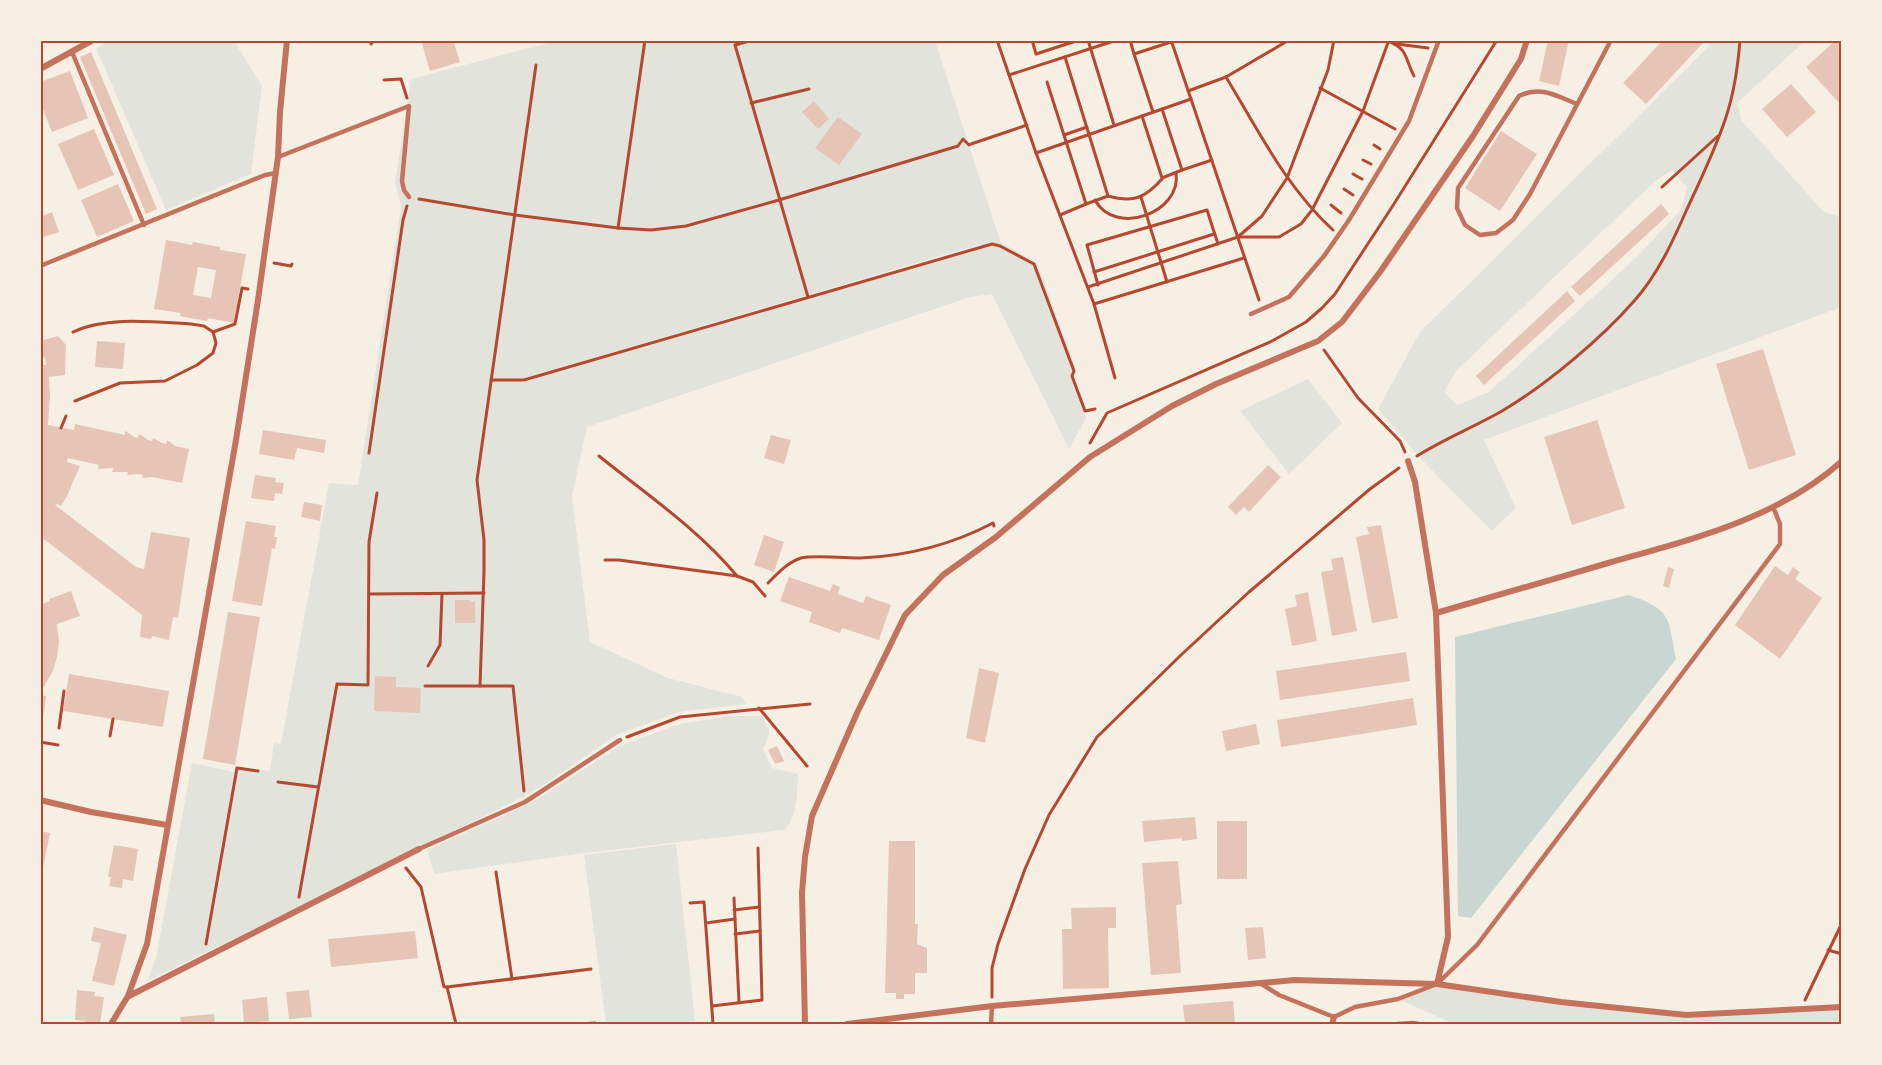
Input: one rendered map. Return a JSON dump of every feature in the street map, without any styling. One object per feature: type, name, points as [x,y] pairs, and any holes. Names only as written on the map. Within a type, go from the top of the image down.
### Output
[{"type":"street","points":[[40,69],[93,40]]},
{"type":"street","points":[[111,1024],[128,996],[147,944],[236,440],[276,173],[287,40]]},
{"type":"street","points":[[805,1024],[802,893],[812,816],[857,713],[905,615],[943,575],[996,537],[1090,457],[1181,402],[1216,384],[1318,341],[1342,322],[1387,262],[1501,94],[1521,59],[1527,40]]},
{"type":"street","points":[[1408,460],[1415,482],[1436,613],[1449,937],[1437,984]]},
{"type":"street","points":[[1436,613],[1700,537],[1796,495],[1842,461]]},
{"type":"street","points":[[40,800],[91,812],[167,825]]},
{"type":"street","points":[[128,996],[419,849]]},
{"type":"street","points":[[848,1024],[891,1021],[992,1006],[1295,980],[1437,984],[1562,1002],[1686,1015],[1842,1007]]},
{"type":"lane","points":[[1251,314],[1289,297],[1339,235],[1362,201],[1409,121],[1439,40]]},
{"type":"lane","points":[[1577,104],[1540,90],[1519,96],[1458,188],[1457,208],[1465,225],[1480,235],[1496,233],[1513,220],[1530,194],[1611,40]]},
{"type":"lane","points":[[72,52],[144,225]]},
{"type":"lane","points":[[278,157],[409,106],[402,181],[409,197]]},
{"type":"lane","points":[[40,266],[265,175],[276,173]]},
{"type":"lane","points":[[1260,983],[1333,1021],[1355,1007],[1398,999],[1437,984],[1478,945],[1780,544],[1780,524],[1773,507]]},
{"type":"lane","points":[[419,849],[525,802],[620,740]]},
{"type":"lane","points":[[991,1024],[992,1006]]},
{"type":"lane","points":[[1397,1024],[1419,1024]]},
{"type":"path","points":[[618,228],[645,40]]},
{"type":"path","points":[[753,40],[735,45],[808,297]]},
{"type":"path","points":[[997,40],[1036,153],[1094,304],[1115,378]]},
{"type":"path","points":[[1032,40],[1036,54],[1079,40]]},
{"type":"path","points":[[1088,40],[1114,125]]},
{"type":"path","points":[[1009,75],[1117,40]]},
{"type":"path","points":[[1130,40],[1153,112]]},
{"type":"path","points":[[1188,91],[1226,77],[1289,40]]},
{"type":"path","points":[[1238,237],[1262,216],[1287,178],[1328,70],[1334,40]]},
{"type":"path","points":[[1097,431],[1107,413],[1272,341],[1306,322],[1323,308],[1335,294],[1392,207],[1497,40]]},
{"type":"path","points":[[992,1006],[993,968],[1025,868],[1049,815],[1097,737],[1248,592],[1370,489],[1408,460],[1438,442],[1502,411],[1542,384],[1603,333],[1636,299],[1663,259],[1675,236],[1727,116],[1740,40]]},
{"type":"path","points":[[1134,54],[1171,41],[1262,309]]},
{"type":"path","points":[[1088,287],[1238,237],[1279,237],[1301,224],[1312,210],[1363,111],[1389,41],[1437,49]]},
{"type":"path","points":[[1397,44],[1409,59],[1413,74],[1423,84]]},
{"type":"path","points":[[1065,57],[1108,196]]},
{"type":"path","points":[[480,686],[484,540],[477,480],[536,65]]},
{"type":"path","points":[[1226,77],[1287,178],[1312,210],[1339,235]]},
{"type":"path","points":[[384,80],[401,79],[409,106]]},
{"type":"path","points":[[1047,82],[1086,204]]},
{"type":"path","points":[[1320,88],[1402,133]]},
{"type":"path","points":[[751,103],[809,89]]},
{"type":"path","points":[[1036,153],[1191,99]]},
{"type":"path","points":[[1162,109],[1182,170]]},
{"type":"path","points":[[1142,116],[1162,178]]},
{"type":"path","points":[[369,453],[403,220],[409,197],[515,215],[618,228],[651,230],[686,226],[958,146],[963,139],[969,145],[1027,125]]},
{"type":"path","points":[[1064,135],[1087,127]]},
{"type":"path","points":[[1662,187],[1719,134]]},
{"type":"path","points":[[1060,215],[1108,196],[1125,199],[1141,197],[1162,178],[1212,160]]},
{"type":"path","points":[[1095,200],[1106,212],[1121,217],[1148,216],[1170,196],[1175,186],[1176,173]]},
{"type":"path","points":[[1141,197],[1167,282]]},
{"type":"path","points":[[1098,285],[1087,245],[1207,210],[1218,244]]},
{"type":"path","points":[[1094,272],[1214,234]]},
{"type":"path","points":[[491,380],[524,380],[992,244],[1034,264],[1074,371],[1072,376],[1084,411],[1095,409]]},
{"type":"path","points":[[1094,304],[1244,258]]},
{"type":"path","points":[[263,261],[291,266],[292,264]]},
{"type":"path","points":[[213,332],[236,324],[242,288],[259,290]]},
{"type":"path","points":[[73,332],[93,324],[111,322],[191,324],[204,326],[213,332],[216,343],[213,352],[197,365],[165,381],[120,383],[75,401]]},
{"type":"path","points":[[1318,341],[1358,398],[1400,441],[1408,460]]},
{"type":"path","points":[[61,428],[66,416]]},
{"type":"path","points":[[599,456],[692,530],[718,553],[737,576]]},
{"type":"path","points":[[297,911],[337,684],[368,685],[369,542],[378,493]]},
{"type":"path","points":[[768,583],[782,569],[801,558],[863,558],[916,551],[936,547],[975,532]]},
{"type":"path","points":[[605,560],[737,576],[753,582],[765,596]]},
{"type":"path","points":[[369,594],[484,593]]},
{"type":"path","points":[[428,666],[440,645],[442,594]]},
{"type":"path","points":[[425,686],[513,686],[525,802]]},
{"type":"path","points":[[59,728],[64,691]]},
{"type":"path","points":[[620,740],[680,717],[810,704]]},
{"type":"path","points":[[759,708],[807,766]]},
{"type":"path","points":[[110,736],[113,719]]},
{"type":"path","points":[[40,742],[58,745]]},
{"type":"path","points":[[203,958],[237,768],[258,771]]},
{"type":"path","points":[[278,782],[318,787]]},
{"type":"path","points":[[712,1006],[762,1000],[758,848]]},
{"type":"path","points":[[399,860],[421,886],[444,987],[447,987],[456,1024]]},
{"type":"path","points":[[496,872],[512,980]]},
{"type":"path","points":[[734,898],[739,1003]]},
{"type":"path","points":[[690,903],[704,902],[713,1024]]},
{"type":"path","points":[[734,910],[760,907]]},
{"type":"path","points":[[706,923],[735,919]]},
{"type":"path","points":[[1807,996],[1842,923]]},
{"type":"path","points":[[735,934],[760,931]]},
{"type":"path","points":[[1828,950],[1842,954]]},
{"type":"path","points":[[447,987],[591,969]]},
{"type":"path","points":[[580,1024],[595,1023]]},
{"type":"shaded area","points":[[109,41],[234,41],[262,86],[251,174],[166,210],[96,48]]},
{"type":"shaded area","points":[[556,41],[935,41],[1001,243],[1037,262],[1075,366],[1071,375],[1086,418],[1069,449],[992,294],[970,297],[587,427],[572,496],[590,642],[668,678],[742,697],[746,704],[679,712],[616,735],[523,797],[147,981],[156,958],[192,763],[234,772],[235,766],[270,771],[274,743],[281,744],[329,483],[358,485],[401,207],[395,183],[411,79]],"holes":[[[981,244],[979,249],[522,383],[522,379]]]},
{"type":"shaded area","points":[[1712,41],[1805,41],[1737,103],[1742,121],[1824,212],[1841,217],[1841,307],[1484,440],[1516,508],[1492,531],[1422,460],[1378,409],[1420,332]],"holes":[[[1672,170],[1687,187],[1681,210],[1636,258],[1489,392],[1457,405],[1444,392],[1457,370],[1654,182]]]},
{"type":"shaded area","points":[[1308,379],[1342,423],[1289,474],[1240,411]]},
{"type":"shaded area","points":[[1629,595],[1653,605],[1666,617],[1676,659],[1471,918],[1458,916],[1455,637]]},
{"type":"shaded area","points":[[728,716],[762,716],[770,731],[763,749],[772,768],[798,774],[794,812],[789,825],[784,830],[584,853],[434,874],[427,850],[533,802],[622,745],[680,724]]},
{"type":"shaded area","points":[[676,844],[695,1021],[669,1024],[606,1024],[584,855]]},
{"type":"shaded area","points":[[1437,984],[1686,1015],[1841,1007],[1841,1024],[1454,1024],[1398,999]]},
{"type":"building","points":[[421,40],[453,40],[460,62],[430,71]]},
{"type":"building","points":[[1548,40],[1569,40],[1559,86],[1539,81]]},
{"type":"building","points":[[1663,40],[1701,40],[1703,43],[1646,104],[1623,83]]},
{"type":"building","points":[[1836,40],[1842,40],[1842,106],[1806,67]]},
{"type":"building","points":[[91,52],[157,209],[146,214],[80,57]]},
{"type":"building","points":[[70,71],[88,118],[52,132],[40,102],[40,82]]},
{"type":"building","points":[[1791,84],[1816,112],[1787,137],[1762,109]]},
{"type":"building","points":[[814,101],[829,119],[818,129],[802,112]]},
{"type":"building","points":[[838,117],[862,134],[839,165],[815,148]]},
{"type":"building","points":[[94,129],[114,175],[78,190],[58,144]]},
{"type":"building","points":[[1501,131],[1537,154],[1500,211],[1465,188]]},
{"type":"building","points":[[118,184],[134,221],[97,237],[81,200]]},
{"type":"building","points":[[1661,204],[1669,214],[1580,296],[1571,287]]},
{"type":"building","points":[[52,212],[59,232],[40,238],[40,217]]},
{"type":"building","points":[[166,240],[192,245],[193,242],[220,247],[220,250],[246,254],[234,323],[208,318],[207,321],[180,316],[181,313],[154,309]],"holes":[[[198,267],[216,270],[211,298],[193,295]]]},
{"type":"building","points":[[1567,291],[1575,301],[1484,385],[1476,376]]},
{"type":"building","points":[[58,336],[66,345],[65,375],[49,377],[48,425],[74,430],[75,424],[125,435],[125,431],[134,437],[138,438],[139,434],[148,440],[152,441],[153,438],[166,444],[169,441],[175,446],[189,449],[182,483],[152,477],[142,478],[143,475],[138,474],[127,475],[128,472],[112,472],[113,468],[98,469],[99,465],[68,458],[67,462],[80,466],[61,506],[55,505],[136,567],[144,569],[151,532],[190,538],[178,618],[173,617],[169,640],[152,636],[151,639],[140,637],[142,615],[40,536],[40,365],[46,365],[45,357],[40,359],[40,341]]},
{"type":"building","points":[[97,341],[125,343],[123,369],[95,367]]},
{"type":"building","points":[[1763,349],[1796,455],[1749,470],[1716,364]]},
{"type":"building","points":[[1597,420],[1625,508],[1572,525],[1544,437]]},
{"type":"building","points":[[263,430],[326,440],[324,453],[297,448],[294,460],[259,454]]},
{"type":"building","points":[[771,435],[791,440],[784,464],[764,458]]},
{"type":"building","points":[[1268,465],[1281,477],[1249,512],[1244,507],[1236,515],[1228,507]]},
{"type":"building","points":[[255,475],[276,478],[275,482],[284,483],[282,494],[275,493],[274,501],[251,498]]},
{"type":"building","points":[[304,502],[322,505],[320,521],[301,517]]},
{"type":"building","points":[[246,521],[276,526],[275,549],[272,548],[262,606],[232,601]]},
{"type":"building","points":[[1381,525],[1398,618],[1372,623],[1356,537],[1369,534],[1367,527]]},
{"type":"building","points":[[764,535],[784,542],[774,572],[754,565]]},
{"type":"building","points":[[1343,557],[1357,631],[1332,636],[1321,572],[1333,570],[1331,559]]},
{"type":"building","points":[[1775,566],[1788,575],[1793,567],[1800,572],[1795,579],[1822,598],[1780,659],[1735,625]]},
{"type":"building","points":[[1668,567],[1674,569],[1669,588],[1663,586]]},
{"type":"building","points":[[789,577],[830,591],[833,584],[840,587],[838,594],[863,603],[866,596],[891,605],[879,640],[842,628],[840,633],[809,622],[812,612],[780,601]]},
{"type":"building","points":[[71,591],[80,616],[57,624],[59,643],[57,657],[53,671],[40,693],[40,605]]},
{"type":"building","points":[[1308,592],[1317,641],[1292,646],[1285,609],[1297,606],[1295,595]]},
{"type":"building","points":[[455,600],[475,602],[475,623],[455,623]]},
{"type":"building","points":[[228,612],[260,617],[235,765],[203,759]]},
{"type":"building","points":[[1406,652],[1410,681],[1280,700],[1276,671]]},
{"type":"building","points":[[979,668],[999,673],[985,743],[966,738]]},
{"type":"building","points":[[69,674],[169,691],[163,727],[63,711]]},
{"type":"building","points":[[375,676],[396,677],[396,687],[421,688],[420,713],[374,711]]},
{"type":"building","points":[[40,695],[46,696],[42,726],[40,725]]},
{"type":"building","points":[[1413,698],[1417,725],[1281,747],[1277,720]]},
{"type":"building","points":[[1256,724],[1260,744],[1226,751],[1222,731]]},
{"type":"building","points":[[777,746],[784,761],[775,764],[768,750]]},
{"type":"building","points":[[1195,817],[1197,839],[1182,841],[1182,838],[1144,842],[1142,821]]},
{"type":"building","points":[[1217,821],[1247,821],[1247,879],[1217,879]]},
{"type":"building","points":[[40,831],[50,833],[42,873],[40,873]]},
{"type":"building","points":[[889,841],[915,841],[917,944],[927,948],[927,973],[915,973],[915,994],[904,994],[904,999],[896,999],[896,993],[885,993]]},
{"type":"building","points":[[114,845],[138,849],[133,881],[123,879],[122,888],[109,886],[111,877],[108,877]]},
{"type":"building","points":[[1178,861],[1182,904],[1176,905],[1181,973],[1151,975],[1142,863]]},
{"type":"building","points":[[1116,907],[1116,928],[1108,928],[1109,988],[1063,989],[1062,929],[1072,929],[1071,908]]},
{"type":"building","points":[[94,927],[127,935],[114,986],[92,981],[101,943],[91,941]]},
{"type":"building","points":[[1263,927],[1266,958],[1248,960],[1245,928]]},
{"type":"building","points":[[415,931],[418,958],[331,967],[328,939]]},
{"type":"building","points":[[77,990],[95,992],[94,996],[104,997],[100,1024],[75,1020]]},
{"type":"building","points":[[309,990],[312,1017],[289,1019],[286,992]]},
{"type":"building","points":[[267,997],[269,1021],[244,1023],[242,1000]]},
{"type":"building","points":[[1233,1001],[1235,1024],[1185,1024],[1183,1005]]},
{"type":"building","points":[[214,1014],[215,1024],[181,1024],[180,1017]]}]
